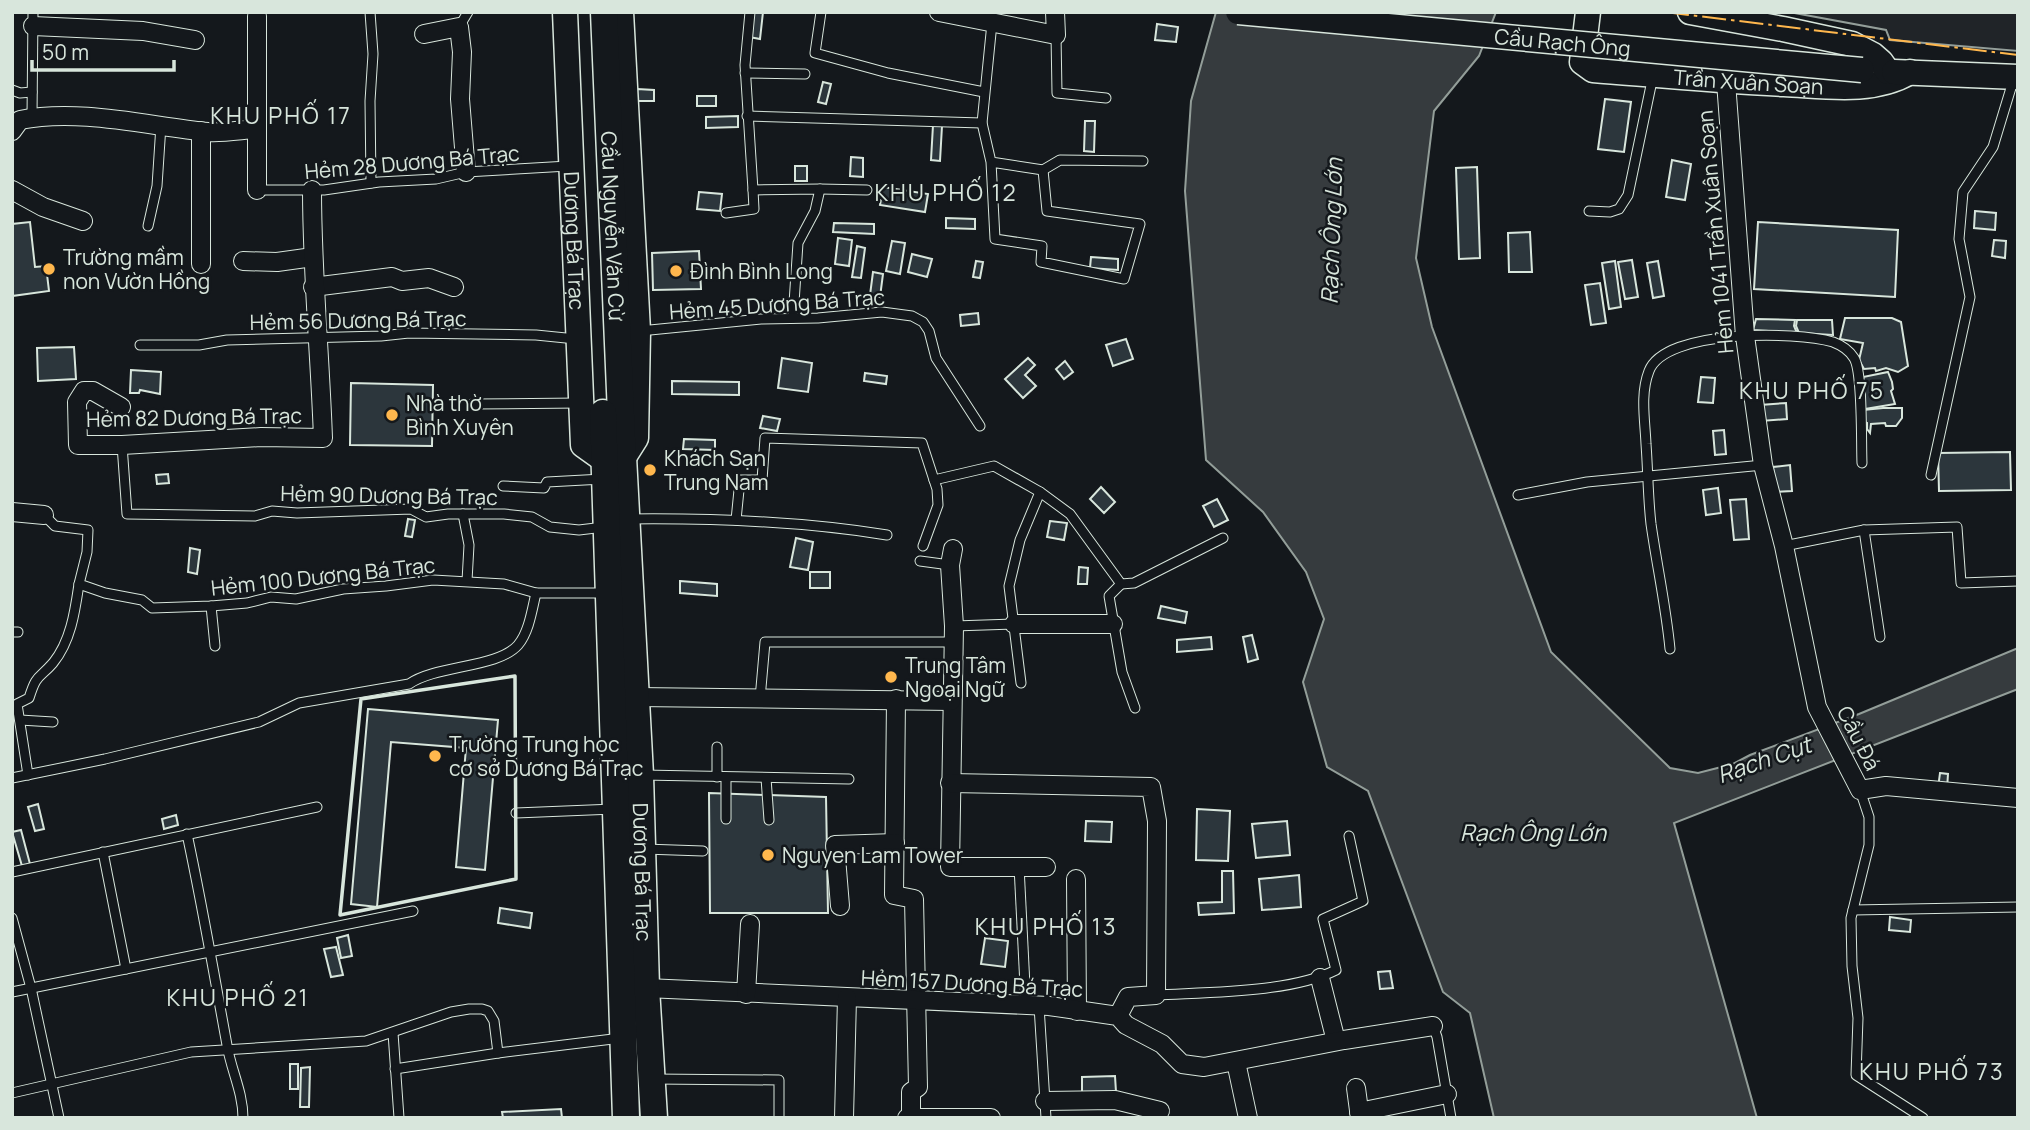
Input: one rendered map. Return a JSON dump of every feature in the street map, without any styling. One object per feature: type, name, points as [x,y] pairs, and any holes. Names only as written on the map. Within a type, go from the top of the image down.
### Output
[{"type":"main road","name":"Cầu Nguyễn Văn Cừ","points":[[572,13],[612,454]]},
{"type":"main road","name":"Cầu Nguyễn Văn Cừ","points":[[612,454],[616,13]]},
{"type":"main road","name":"Dương Bá Trạc","points":[[612,454],[616,523],[637,696],[652,1099]]},
{"type":"main road","name":"Dương Bá Trạc","points":[[616,523],[608,593],[625,1108]]},
{"type":"main road","points":[[625,1108],[652,1099]]},
{"type":"street","points":[[939,12],[1056,35],[1055,12]]},
{"type":"street","name":"Cầu Rạch Ông","points":[[1238,12],[1899,72]]},
{"type":"street","name":"Trần Xuân Soạn","points":[[1588,12],[1582,62],[1592,70],[1726,82],[1857,86],[1886,83],[1899,72],[2016,77]]},
{"type":"street","points":[[1690,12],[1852,44],[1899,72]]},
{"type":"street","name":"Dương Bá Trạc","points":[[572,13],[570,166],[583,445],[612,454],[636,438],[638,331],[616,13]]},
{"type":"street","points":[[257,16],[257,190]]},
{"type":"street","points":[[33,19],[143,31],[195,40]]},
{"type":"street","points":[[424,33],[463,20],[460,99],[466,172]]},
{"type":"street","name":"Hẻm 1041 Trần Xuân Soạn","points":[[1726,82],[1745,336],[1763,465],[1784,546],[1817,707]]},
{"type":"street","points":[[12,131],[20,120],[59,116],[211,132],[256,129]]},
{"type":"street","points":[[201,131],[201,264]]},
{"type":"street","points":[[12,190],[43,207],[83,221]]},
{"type":"street","points":[[312,190],[313,287],[319,337]]},
{"type":"street","points":[[243,261],[277,262],[313,257]]},
{"type":"street","points":[[313,287],[392,277],[402,281],[429,278],[454,287]]},
{"type":"street","name":"Hẻm 82 Dương Bá Trạc","points":[[121,407],[93,391],[84,391],[76,401],[78,445],[323,438],[319,337]]},
{"type":"street","points":[[12,512],[44,515]]},
{"type":"street","points":[[951,557],[953,634],[950,867],[1046,866]]},
{"type":"street","points":[[1014,624],[1113,624]]},
{"type":"street","points":[[637,696],[951,701]]},
{"type":"street","points":[[896,699],[894,895],[914,899],[918,1001],[918,1087],[911,1092],[910,1118],[991,1118]]},
{"type":"street","name":"Cầu Đá","points":[[1817,707],[1860,790]]},
{"type":"street","points":[[950,783],[1150,787],[1157,821],[1156,995],[1128,997],[1118,1016]]},
{"type":"street","points":[[1860,790],[1886,786],[2018,798]]},
{"type":"street","points":[[840,906],[835,845],[895,842]]},
{"type":"street","points":[[1076,879],[1077,1011]]},
{"type":"street","points":[[746,994],[750,924]]},
{"type":"street","points":[[1320,978],[1336,1041]]},
{"type":"street","name":"Hẻm 157 Dương Bá Trạc","points":[[646,988],[1032,1006],[1118,1016],[1126,1026],[1162,1044],[1182,1064],[1204,1067],[1336,1041],[1433,1026]]},
{"type":"street","points":[[844,1118],[847,998]]},
{"type":"street","points":[[1236,1062],[1248,1118]]},
{"type":"street","points":[[1356,1088],[1359,1115],[1447,1094]]},
{"type":"street","points":[[1046,1109],[1115,1100],[1160,1111]]},
{"type":"lane","points":[[370,12],[373,54],[370,101],[371,183]]},
{"type":"lane","points":[[726,213],[754,209],[745,73],[750,12]]},
{"type":"lane","points":[[821,12],[815,54],[888,73],[984,92]]},
{"type":"lane","points":[[32,117],[33,19]]},
{"type":"lane","points":[[992,23],[982,123],[991,162],[995,239],[1042,246],[1041,262],[1124,279],[1140,224],[1046,211],[1043,170]]},
{"type":"lane","points":[[1056,35],[1057,93],[1106,98]]},
{"type":"lane","points":[[745,73],[805,74]]},
{"type":"lane","points":[[1589,211],[1611,212],[1619,209],[1629,195],[1653,76]]},
{"type":"lane","points":[[1931,475],[1970,297],[1959,239],[1964,192],[1993,147],[2016,77]]},
{"type":"lane","points":[[12,90],[20,93],[32,92]]},
{"type":"lane","points":[[747,116],[982,123]]},
{"type":"lane","points":[[148,226],[157,187],[161,125]]},
{"type":"lane","points":[[991,162],[1043,170],[1060,160],[1143,161]]},
{"type":"lane","name":"Hẻm 28 Dương Bá Trạc","points":[[257,190],[312,190],[436,179],[466,172],[570,166]]},
{"type":"lane","points":[[793,318],[798,243],[815,211],[820,189]]},
{"type":"lane","points":[[753,190],[867,190]]},
{"type":"lane","name":"Hẻm 45 Dương Bá Trạc","points":[[638,331],[761,318],[882,312],[912,316],[923,322],[929,331],[936,358],[980,426]]},
{"type":"lane","name":"Hẻm 56 Dương Bá Trạc","points":[[139,345],[199,345],[227,340],[381,336],[410,332],[536,335],[578,340]]},
{"type":"lane","points":[[1670,649],[1651,522],[1643,397],[1649,370],[1657,357],[1677,346],[1745,336],[1833,342],[1845,348],[1856,360],[1862,463]]},
{"type":"lane","points":[[472,404],[581,403]]},
{"type":"lane","points":[[736,520],[740,480],[762,480],[765,439],[922,443],[934,480],[938,505],[923,545]]},
{"type":"lane","name":"Hẻm 90 Dương Bá Trạc","points":[[122,445],[127,514],[255,516],[272,511],[297,513],[411,509],[426,517],[448,514],[532,517],[550,527],[579,530],[616,523],[736,520],[830,526],[887,536]]},
{"type":"lane","points":[[503,486],[544,488],[547,482],[612,454]]},
{"type":"lane","points":[[1518,495],[1587,482],[1763,465]]},
{"type":"lane","points":[[934,480],[994,466],[1040,492],[1070,514],[1121,583]]},
{"type":"lane","points":[[1021,683],[1009,586],[1020,540],[1040,492]]},
{"type":"lane","points":[[463,514],[469,545],[467,581]]},
{"type":"lane","points":[[28,775],[15,703],[29,698],[35,679],[54,662],[71,631],[87,552],[88,530],[55,526],[44,515]]},
{"type":"lane","points":[[1784,546],[1864,530],[1957,527],[1961,583],[2018,581]]},
{"type":"lane","points":[[1864,530],[1880,637]]},
{"type":"lane","points":[[1135,708],[1122,673],[1109,596],[1121,583],[1134,583],[1223,538]]},
{"type":"lane","points":[[920,561],[951,557]]},
{"type":"lane","name":"Hẻm 100 Dương Bá Trạc","points":[[79,584],[105,593],[142,600],[152,608],[247,603],[271,597],[296,599],[343,589],[433,580],[505,584],[536,593],[608,593]]},
{"type":"lane","points":[[12,778],[259,722],[299,703],[409,684],[419,676],[506,654],[517,646],[527,629],[536,593]]},
{"type":"lane","points":[[211,606],[215,646]]},
{"type":"lane","points":[[760,699],[765,642],[953,634],[1014,624]]},
{"type":"lane","points":[[20,720],[53,722]]},
{"type":"lane","points":[[717,747],[726,819]]},
{"type":"lane","points":[[640,775],[849,779]]},
{"type":"lane","points":[[766,778],[769,820]]},
{"type":"lane","points":[[1860,790],[1869,817],[1869,845],[1853,910],[1852,966],[1858,1018],[1856,1075],[1923,1118]]},
{"type":"lane","points":[[12,872],[317,807]]},
{"type":"lane","points":[[516,813],[615,809]]},
{"type":"lane","points":[[187,834],[212,951],[228,1049],[243,1104],[243,1118]]},
{"type":"lane","points":[[1156,995],[1244,990],[1320,978],[1336,970],[1323,919],[1363,901],[1349,836]]},
{"type":"lane","points":[[643,849],[703,851]]},
{"type":"lane","points":[[103,852],[126,968]]},
{"type":"lane","points":[[1019,866],[1032,1006],[1046,1109]]},
{"type":"lane","points":[[1853,910],[2018,906]]},
{"type":"lane","points":[[12,992],[413,911]]},
{"type":"lane","points":[[12,918],[31,988],[59,1118]]},
{"type":"lane","points":[[12,1093],[52,1086],[191,1052],[366,1041],[451,1012],[482,1009],[488,1011],[494,1021],[498,1053]]},
{"type":"lane","name":"Hẻm 157 Dương Bá Trạc","points":[[1433,1026],[1451,1118]]},
{"type":"lane","points":[[393,1033],[399,1118]]},
{"type":"lane","points":[[395,1069],[623,1038]]},
{"type":"lane","points":[[652,1099],[779,1080],[779,1118]]},
{"type":"shaded area","points":[[1789,12],[2018,12],[2018,51],[1890,40],[1886,30]]},
{"type":"water","name":"Rạch Ông Lớn","points":[[1216,12],[1496,12],[1479,56],[1434,111],[1416,258],[1432,327],[1551,652],[1670,768],[1698,773],[1733,764],[2018,648],[2018,689],[1674,823],[1757,1118],[1494,1118],[1470,1013],[1443,992],[1368,791],[1327,767],[1303,682],[1324,619],[1306,572],[1263,512],[1206,460],[1185,191],[1191,101]]},
{"type":"building","points":[[752,12],[763,12],[760,39],[749,37]]},
{"type":"building","points":[[1157,24],[1178,27],[1176,42],[1155,40]]},
{"type":"building","points":[[823,82],[831,84],[826,104],[818,102]]},
{"type":"building","points":[[637,89],[654,90],[654,101],[637,101]]},
{"type":"building","points":[[697,96],[716,96],[716,106],[697,106]]},
{"type":"building","points":[[1605,99],[1631,102],[1624,152],[1598,149]]},
{"type":"building","points":[[738,116],[738,127],[706,128],[706,117]]},
{"type":"building","points":[[1085,121],[1095,121],[1094,152],[1084,151]]},
{"type":"building","points":[[933,125],[942,126],[940,161],[931,160]]},
{"type":"building","points":[[851,157],[863,158],[863,177],[850,176]]},
{"type":"building","points":[[1672,160],[1691,164],[1685,200],[1666,197]]},
{"type":"building","points":[[795,166],[807,166],[807,181],[795,181]]},
{"type":"building","points":[[1477,167],[1480,258],[1459,259],[1456,168]]},
{"type":"building","points":[[883,187],[928,194],[925,212],[880,205]]},
{"type":"building","points":[[699,192],[722,194],[720,211],[697,209]]},
{"type":"building","points":[[1975,211],[1996,213],[1995,230],[1974,228]]},
{"type":"building","points":[[946,218],[975,219],[975,229],[946,228]]},
{"type":"building","points":[[30,222],[35,267],[46,266],[49,291],[12,296],[12,224]]},
{"type":"building","points":[[1758,222],[1898,230],[1895,297],[1754,289]]},
{"type":"building","points":[[834,223],[874,224],[874,234],[833,232]]},
{"type":"building","points":[[1530,232],[1532,272],[1509,272],[1508,233]]},
{"type":"building","points":[[838,238],[852,240],[849,266],[835,264]]},
{"type":"building","points":[[1994,240],[2006,241],[2005,258],[1992,256]]},
{"type":"building","points":[[892,241],[905,243],[900,274],[886,271]]},
{"type":"building","points":[[857,246],[865,248],[861,278],[852,277]]},
{"type":"building","name":"Đình Bình Long","points":[[699,251],[701,289],[653,290],[652,253]]},
{"type":"building","points":[[912,254],[932,259],[927,277],[908,272]]},
{"type":"building","points":[[1091,257],[1118,259],[1118,270],[1090,268]]},
{"type":"building","points":[[1632,260],[1638,297],[1625,299],[1618,262]]},
{"type":"building","points":[[976,261],[983,262],[980,278],[973,277]]},
{"type":"building","points":[[1615,261],[1621,307],[1609,309],[1602,263]]},
{"type":"building","points":[[1658,261],[1664,296],[1653,298],[1647,263]]},
{"type":"building","points":[[873,272],[883,274],[880,297],[870,295]]},
{"type":"building","points":[[1600,283],[1606,323],[1591,325],[1585,285]]},
{"type":"building","points":[[978,313],[979,324],[961,326],[960,315]]},
{"type":"building","points":[[1845,318],[1892,318],[1901,322],[1908,366],[1898,372],[1886,368],[1876,371],[1875,368],[1864,369],[1859,360],[1863,343],[1840,339]]},
{"type":"building","points":[[1756,319],[1795,320],[1797,333],[1753,330]]},
{"type":"building","points":[[1797,320],[1832,320],[1833,335],[1799,333]]},
{"type":"building","points":[[1126,339],[1133,359],[1113,366],[1106,345]]},
{"type":"building","points":[[74,347],[76,379],[38,381],[37,348]]},
{"type":"building","points":[[782,358],[812,363],[808,392],[778,388]]},
{"type":"building","points":[[1028,358],[1035,365],[1025,375],[1036,386],[1023,398],[1005,379]]},
{"type":"building","points":[[1065,361],[1073,372],[1064,379],[1056,369]]},
{"type":"building","points":[[131,370],[161,372],[160,394],[140,390],[139,393],[130,393]]},
{"type":"building","points":[[1888,372],[1895,404],[1865,409],[1863,377]]},
{"type":"building","points":[[865,373],[887,376],[886,384],[864,381]]},
{"type":"building","points":[[1701,377],[1715,378],[1713,403],[1698,402]]},
{"type":"building","points":[[672,381],[739,382],[739,395],[672,394]]},
{"type":"building","name":"Nhà thờ Bình Xuyên","points":[[351,383],[433,385],[432,446],[350,445]]},
{"type":"building","points":[[1786,403],[1787,419],[1761,421],[1760,405]]},
{"type":"building","points":[[1902,408],[1902,418],[1896,426],[1886,426],[1885,423],[1871,424],[1870,433],[1867,423],[1862,421],[1863,410]]},
{"type":"building","points":[[763,416],[780,419],[777,431],[760,428]]},
{"type":"building","points":[[1724,430],[1726,454],[1715,455],[1713,431]]},
{"type":"building","points":[[684,439],[715,440],[715,450],[683,449]]},
{"type":"building","points":[[2010,452],[2011,490],[1939,491],[1938,453]]},
{"type":"building","points":[[1790,465],[1792,491],[1775,492],[1773,467]]},
{"type":"building","points":[[168,474],[169,483],[157,484],[156,475]]},
{"type":"building","points":[[1101,487],[1115,502],[1104,513],[1090,499]]},
{"type":"building","points":[[1718,488],[1721,513],[1706,515],[1703,490]]},
{"type":"building","points":[[1217,499],[1228,520],[1214,527],[1203,506]]},
{"type":"building","points":[[1746,499],[1749,539],[1734,540],[1730,500]]},
{"type":"building","points":[[408,519],[415,520],[412,537],[405,536]]},
{"type":"building","points":[[1050,521],[1067,523],[1064,540],[1047,537]]},
{"type":"building","points":[[796,538],[813,542],[808,570],[790,567]]},
{"type":"building","points":[[190,548],[200,550],[197,574],[188,572]]},
{"type":"building","points":[[1079,567],[1088,568],[1087,584],[1078,584]]},
{"type":"building","points":[[810,572],[830,572],[830,588],[810,588]]},
{"type":"building","points":[[680,581],[717,584],[717,596],[680,593]]},
{"type":"building","points":[[1161,606],[1187,612],[1185,623],[1158,618]]},
{"type":"building","points":[[1252,635],[1258,659],[1248,662],[1243,637]]},
{"type":"building","points":[[1211,637],[1212,649],[1177,652],[1177,640]]},
{"type":"building","points":[[368,709],[498,720],[485,870],[456,867],[466,748],[391,742],[377,907],[351,904]]},
{"type":"building","points":[[1940,773],[1948,774],[1947,789],[1938,788]]},
{"type":"building","name":"Nguyen Lam Tower","points":[[709,793],[826,797],[828,913],[710,913]]},
{"type":"building","points":[[38,804],[44,829],[35,831],[28,807]]},
{"type":"building","points":[[1197,809],[1230,811],[1228,861],[1196,860]]},
{"type":"building","points":[[176,815],[178,825],[164,829],[162,819]]},
{"type":"building","points":[[1086,821],[1112,822],[1111,842],[1085,841]]},
{"type":"building","points":[[1287,821],[1290,855],[1256,858],[1252,824]]},
{"type":"building","points":[[21,830],[30,864],[22,866],[12,832]]},
{"type":"building","points":[[1222,871],[1233,871],[1234,913],[1199,915],[1198,903],[1222,902]]},
{"type":"building","points":[[1299,875],[1301,907],[1262,910],[1259,879]]},
{"type":"building","points":[[500,908],[532,913],[530,928],[498,923]]},
{"type":"building","points":[[1890,917],[1911,920],[1910,932],[1889,930]]},
{"type":"building","points":[[348,935],[352,956],[341,958],[337,938]]},
{"type":"building","points":[[985,938],[1008,941],[1005,967],[981,964]]},
{"type":"building","points":[[336,947],[343,975],[331,977],[324,949]]},
{"type":"building","points":[[1390,971],[1393,988],[1380,989],[1378,972]]},
{"type":"building","points":[[290,1064],[298,1064],[298,1089],[290,1089]]},
{"type":"building","points":[[310,1067],[309,1107],[300,1107],[301,1068]]},
{"type":"building","points":[[1115,1076],[1116,1092],[1082,1093],[1082,1077]]},
{"type":"building","points":[[561,1109],[562,1118],[503,1118],[502,1112]]},
{"type":"wall","points":[[515,676],[516,879],[340,915],[361,699],[515,676]]},
{"type":"power","points":[[1665,12],[2018,55]]},
{"type":"place","name":"Trường mầm non Vườn Hồng","points":[[49,269]]},
{"type":"place","name":"Đình Bình Long","points":[[676,271]]},
{"type":"place","name":"Nhà thờ Bình Xuyên","points":[[392,415]]},
{"type":"place","name":"Khách Sạn Trung Nam","points":[[650,470]]},
{"type":"place","name":"Trung Tâm Ngoại Ngữ","points":[[891,677]]},
{"type":"place","name":"Trường Trung học cơ sở Dương Bá Trạc","points":[[435,756]]},
{"type":"place","name":"Nguyen Lam Tower","points":[[768,855]]},
{"type":"district","name":"KHU PHỐ 17","points":[[281,115]]},
{"type":"district","name":"KHU PHỐ 12","points":[[946,192]]},
{"type":"district","name":"KHU PHỐ 75","points":[[1812,390]]},
{"type":"district","name":"KHU PHỐ 13","points":[[1046,926]]},
{"type":"district","name":"KHU PHỐ 21","points":[[238,997]]},
{"type":"district","name":"KHU PHỐ 73","points":[[1932,1071]]},
{"type":"water label","name":"Rạch Cụt","points":[[1764,759]]}]
